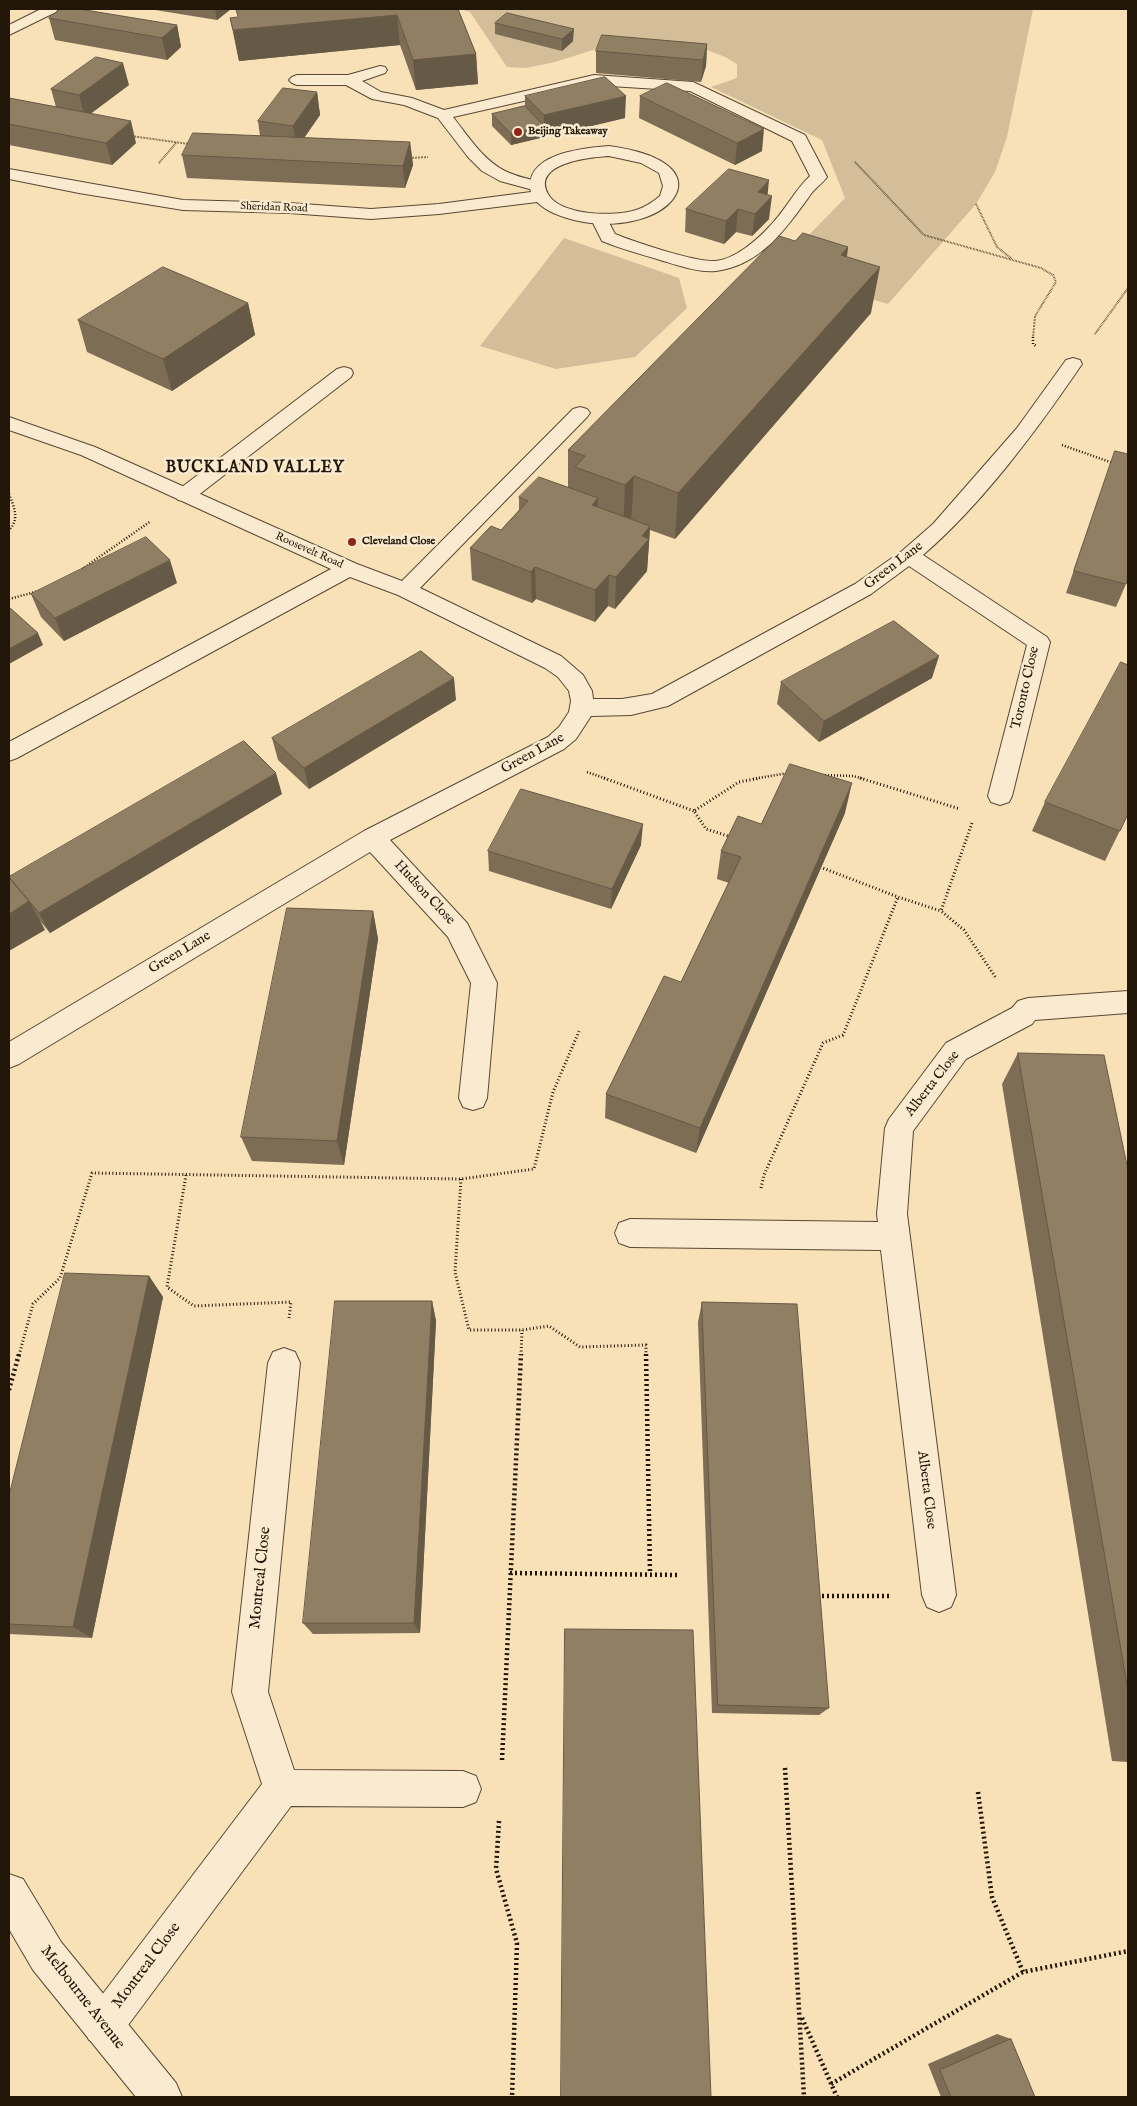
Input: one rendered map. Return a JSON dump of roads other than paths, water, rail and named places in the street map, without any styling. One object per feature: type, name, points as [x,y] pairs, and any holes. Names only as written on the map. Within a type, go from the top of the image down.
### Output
[{"type":"street","points":[[9,31],[50,9]]},
{"type":"street","points":[[297,80],[349,80],[380,70]]},
{"type":"street","points":[[349,80],[377,96],[406,101],[443,115],[463,137],[474,155],[496,173],[539,191],[550,204],[563,212],[580,217],[599,219],[637,215],[652,209],[664,201],[670,192],[671,182],[667,173],[657,165],[636,156],[609,151],[591,152],[573,155],[552,164],[539,176],[539,191]]},
{"type":"street","points":[[443,115],[594,80],[693,87],[799,138],[810,163],[819,177],[805,190],[797,204],[774,231],[753,250],[734,261],[715,266],[687,262],[608,237],[599,219]]},
{"type":"street","name":"Sheridan Road","points":[[9,174],[79,188],[183,205],[289,208],[371,214],[439,208],[539,191]]},
{"type":"street","name":"Green Lane","points":[[9,1056],[373,838],[537,754],[570,733],[578,721],[583,707],[616,709],[660,700],[863,589],[909,556],[940,529],[1024,432],[1073,364]]},
{"type":"street","points":[[185,495],[344,373]]},
{"type":"street","points":[[406,590],[580,413]]},
{"type":"street","name":"Roosevelt Road","points":[[9,423],[88,451],[349,569],[406,590],[567,670],[582,694],[583,707]]},
{"type":"street","name":"Toronto Close","points":[[909,556],[1039,642],[1000,796]]},
{"type":"street","points":[[9,752],[349,569]]},
{"type":"street","name":"Hudson Close","points":[[373,838],[458,930],[484,983],[473,1098]]},
{"type":"street","name":"Alberta Close","points":[[939,1595],[892,1214],[899,1128],[956,1051],[1022,1016],[1028,1009],[1128,1002]]},
{"type":"street","points":[[630,1232],[895,1236]]},
{"type":"street","name":"Montreal Close","points":[[103,2026],[282,1788],[250,1692],[284,1363]]},
{"type":"street","points":[[282,1788],[463,1789]]},
{"type":"street","name":"Melbourne Avenue","points":[[9,1893],[47,1956],[162,2097]]},
{"type":"place","name":"Beijing Takeaway","points":[[518,132]]},
{"type":"place","name":"Cleveland Close","points":[[352,542]]},
{"type":"district","name":"BUCKLAND VALLEY","points":[[255,469]]}]
